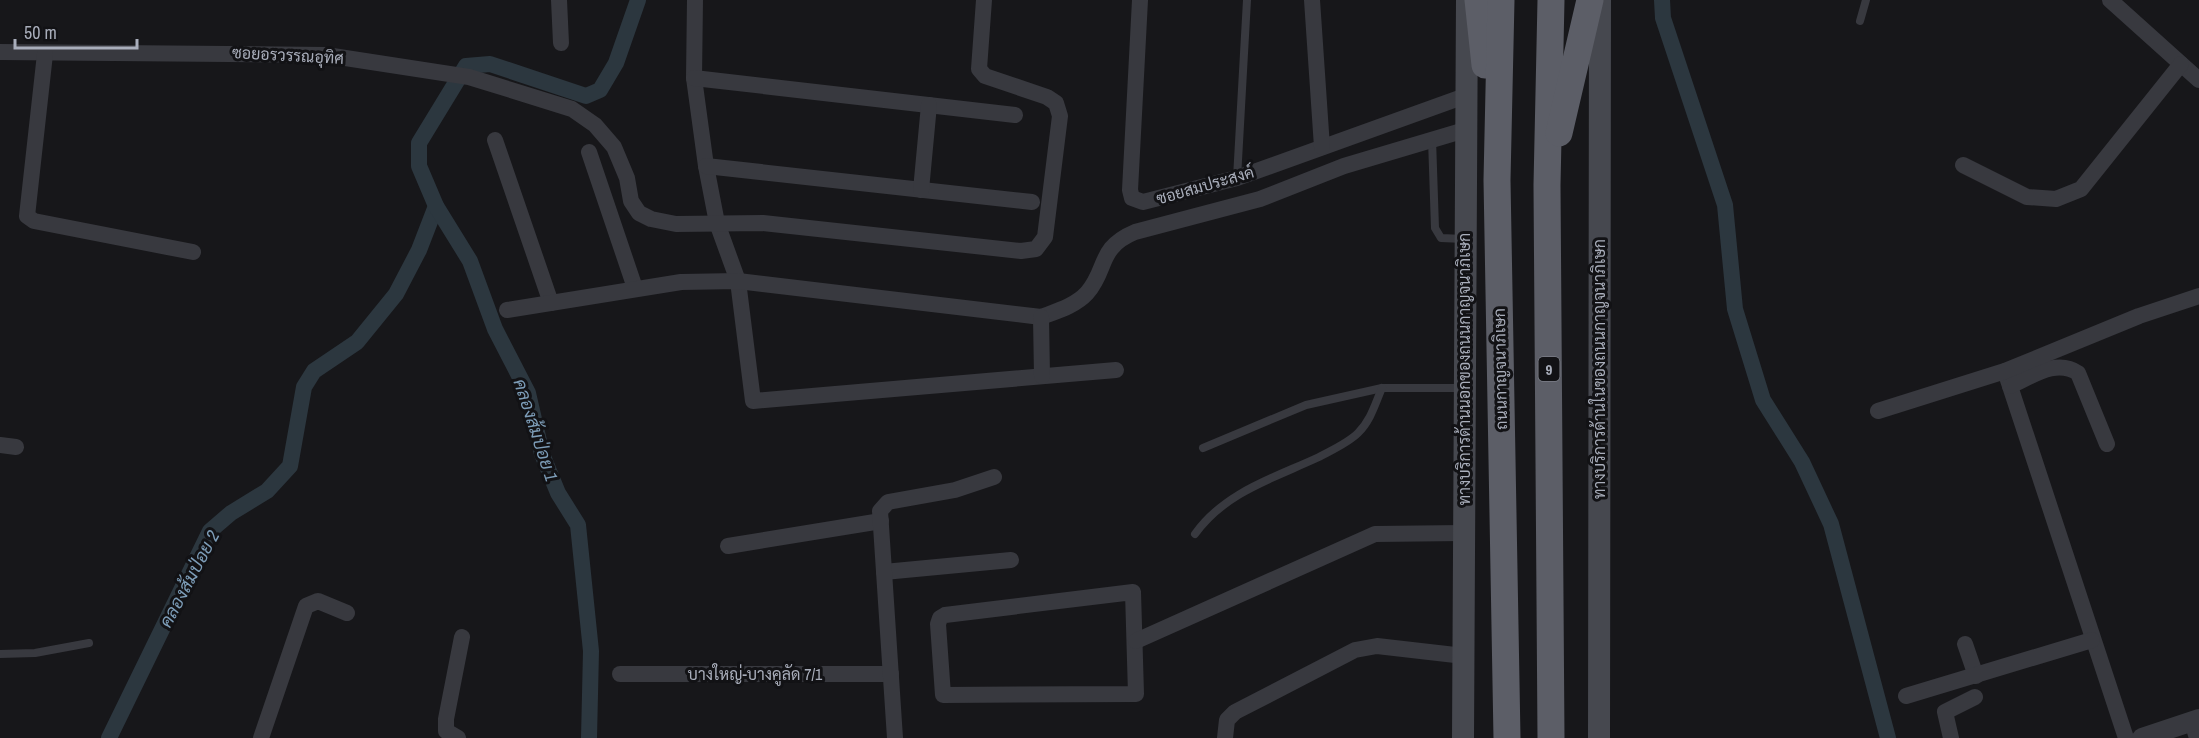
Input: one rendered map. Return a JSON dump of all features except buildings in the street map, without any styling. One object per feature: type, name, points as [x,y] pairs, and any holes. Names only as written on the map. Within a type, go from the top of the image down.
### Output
[{"type":"highway","points":[[1478,0],[1497,180]]},
{"type":"highway","name":"ถนนกาญจนาภิเษก","points":[[1501,0],[1497,180],[1507,738]]},
{"type":"highway","name":"9","points":[[1551,0],[1547,185],[1551,738]]},
{"type":"highway","points":[[1547,185],[1590,0]]},
{"type":"main road","name":"ทางบริการด้านนอกของถนนกาญจนาภิเษก","points":[[1463,738],[1463,388],[1467,0]]},
{"type":"main road","name":"ทางบริการด้านในของถนนกาญจนาภิเษก","points":[[1599,738],[1600,0]]},
{"type":"street","points":[[559,0],[561,43]]},
{"type":"street","points":[[695,0],[694,78],[706,166],[717,223],[738,281],[753,401],[1116,370]]},
{"type":"street","points":[[717,223],[763,223],[1021,251],[1036,249],[1045,237],[1060,116],[1056,103],[1047,97],[985,76],[979,69],[984,0]]},
{"type":"street","name":"ซอยสมประสงค์","points":[[1140,0],[1130,190],[1132,198],[1143,202],[1160,200],[1237,178],[1465,96]]},
{"type":"street","points":[[1312,0],[1322,147]]},
{"type":"street","points":[[2110,0],[2199,80]]},
{"type":"street","name":"ซอยอรวรรณอุทิศ","points":[[0,52],[45,54],[230,52],[326,55],[469,77],[572,109],[595,125],[614,147],[627,178],[631,201],[639,213],[651,219],[676,224],[717,223]]},
{"type":"street","points":[[45,54],[27,216],[34,221],[193,252]]},
{"type":"street","points":[[1963,165],[2027,198],[2056,199],[2081,189],[2181,64]]},
{"type":"street","points":[[694,78],[1015,115]]},
{"type":"street","points":[[921,190],[929,105]]},
{"type":"street","points":[[507,310],[681,282],[738,281],[1041,317],[1069,306],[1088,292],[1107,253],[1119,238],[1260,199],[1344,166],[1465,130]]},
{"type":"street","points":[[495,140],[551,303]]},
{"type":"street","points":[[589,152],[635,288]]},
{"type":"street","points":[[706,166],[1032,202]]},
{"type":"street","points":[[2007,379],[2139,316],[2198,302]]},
{"type":"street","points":[[1041,317],[1042,376]]},
{"type":"street","points":[[1878,411],[2055,366],[2070,368],[2078,374],[2107,444]]},
{"type":"street","points":[[2007,379],[2126,738]]},
{"type":"street","points":[[895,738],[880,511],[888,502],[955,490],[994,477]]},
{"type":"street","points":[[728,546],[881,521]]},
{"type":"street","points":[[1136,641],[1375,534],[1463,533]]},
{"type":"street","points":[[884,572],[1011,560]]},
{"type":"street","points":[[1133,592],[1136,641],[1138,691],[1134,696],[947,696],[942,692],[938,624],[940,618],[945,615],[1133,592]]},
{"type":"street","points":[[261,738],[306,606],[318,601],[347,613]]},
{"type":"street","points":[[458,738],[446,731],[446,719],[462,637]]},
{"type":"street","points":[[1906,696],[2092,640]]},
{"type":"street","points":[[1965,645],[1976,675]]},
{"type":"street","points":[[1225,738],[1227,720],[1234,712],[1355,650],[1377,646],[1464,656]]},
{"type":"street","name":"บางใหญ่-บางคูลัด 7/1","points":[[620,674],[891,674]]},
{"type":"street","points":[[1951,738],[1945,712],[1975,697]]},
{"type":"street","points":[[2142,738],[2196,726]]},
{"type":"lane","points":[[1237,178],[1247,0]]},
{"type":"lane","points":[[1860,21],[1866,0]]},
{"type":"lane","points":[[1432,140],[1435,228],[1441,238],[1465,238]]},
{"type":"lane","points":[[1196,534],[1208,516],[1230,498],[1332,450],[1357,434],[1369,419],[1382,388]]},
{"type":"lane","points":[[1203,448],[1306,405],[1382,388],[1463,388]]},
{"type":"lane","points":[[0,654],[35,653],[88,643]]},
{"type":"waterway","name":"คลองส้มป่อย 1","points":[[589,738],[591,651],[578,525],[558,493],[542,454],[528,393],[495,329],[470,261],[436,206],[419,166],[419,143],[466,66],[490,64],[586,96],[600,90],[616,63],[638,0]]},
{"type":"waterway","points":[[1662,0],[1663,18],[1725,205],[1735,309],[1763,400],[1802,462],[1831,524],[1888,738]]},
{"type":"waterway","name":"คลองส้มป่อย 2","points":[[109,738],[210,531],[231,513],[267,491],[290,466],[304,387],[314,371],[357,342],[396,294],[419,250],[436,206]]}]
